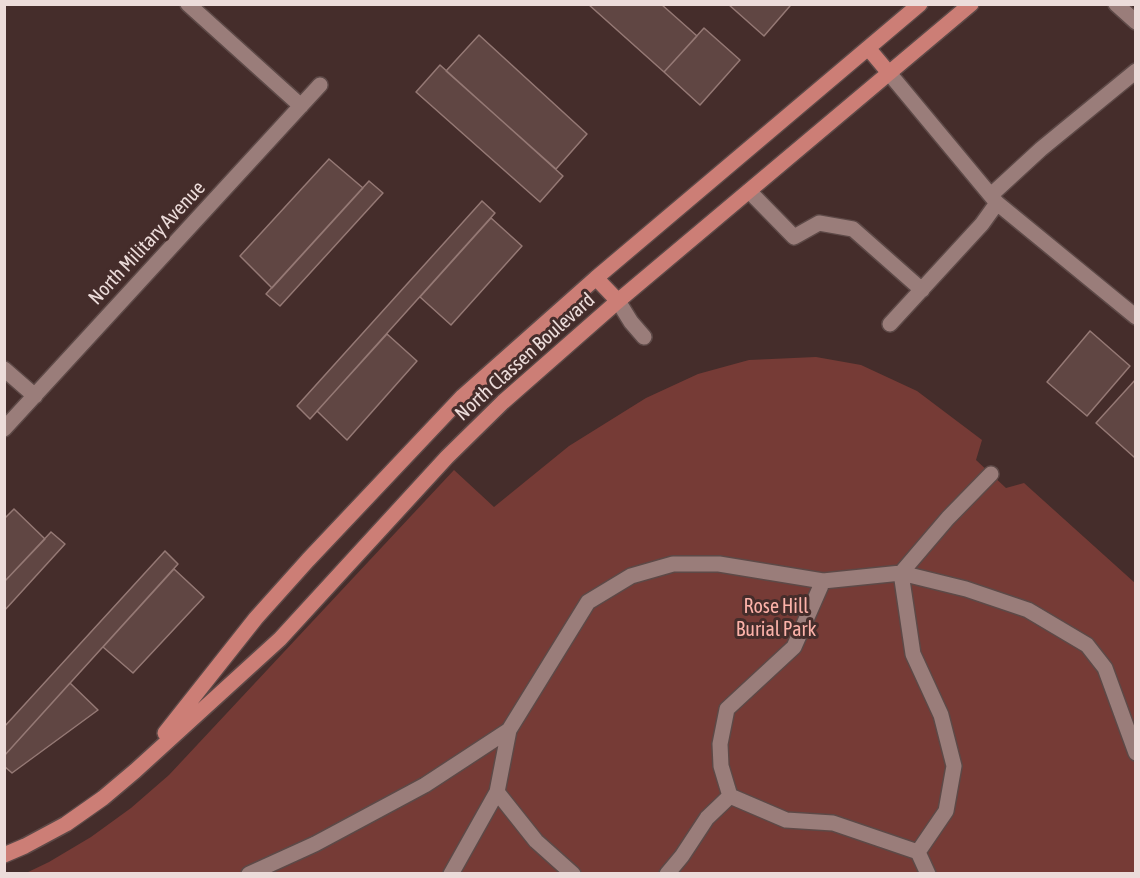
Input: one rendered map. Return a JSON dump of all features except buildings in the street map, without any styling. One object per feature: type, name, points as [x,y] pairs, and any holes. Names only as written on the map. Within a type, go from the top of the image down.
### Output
[{"type":"main road","name":"North Classen Boulevard","points":[[135,771],[256,618],[369,494],[463,396],[596,278],[920,4]]},
{"type":"main road","name":"North Classen Boulevard","points":[[4,855],[66,824],[104,798],[135,771],[280,639],[439,466],[503,402],[618,301],[971,4]]},
{"type":"main road","points":[[868,48],[889,73]]},
{"type":"main road","points":[[596,278],[618,301]]},
{"type":"street","points":[[188,4],[301,106]]},
{"type":"street","points":[[1116,4],[1136,22]]},
{"type":"street","points":[[890,324],[982,224],[994,199],[1041,149],[1136,71]]},
{"type":"street","points":[[889,73],[994,199],[1136,317]]},
{"type":"street","name":"North Military Avenue","points":[[4,429],[320,85]]},
{"type":"street","points":[[749,191],[794,237],[819,223],[853,229],[922,290]]},
{"type":"street","points":[[618,301],[644,337]]},
{"type":"street","points":[[4,369],[35,396]]},
{"type":"street","points":[[918,852],[946,811],[954,766],[941,715],[913,654],[901,573],[948,518],[991,474]]},
{"type":"street","points":[[451,873],[497,792],[509,730],[588,602],[631,576],[673,564],[719,564],[823,581],[901,573],[966,589],[1028,610],[1087,645],[1106,668],[1136,753]]},
{"type":"street","points":[[730,796],[721,766],[720,744],[727,710],[794,646],[823,581]]},
{"type":"street","points":[[249,873],[315,844],[425,785],[509,730]]},
{"type":"street","points":[[497,792],[536,841],[573,873]]},
{"type":"street","points":[[730,796],[786,820],[833,823],[918,852],[928,873]]},
{"type":"street","points":[[667,873],[682,856],[707,818],[730,796]]},
{"type":"green space","name":"Rose Hill Burial Park","points":[[816,357],[861,365],[917,391],[982,440],[976,460],[1006,488],[1024,483],[1135,583],[1135,873],[24,874],[91,837],[131,808],[169,775],[454,470],[494,507],[569,446],[646,398],[698,374],[749,360]]}]
